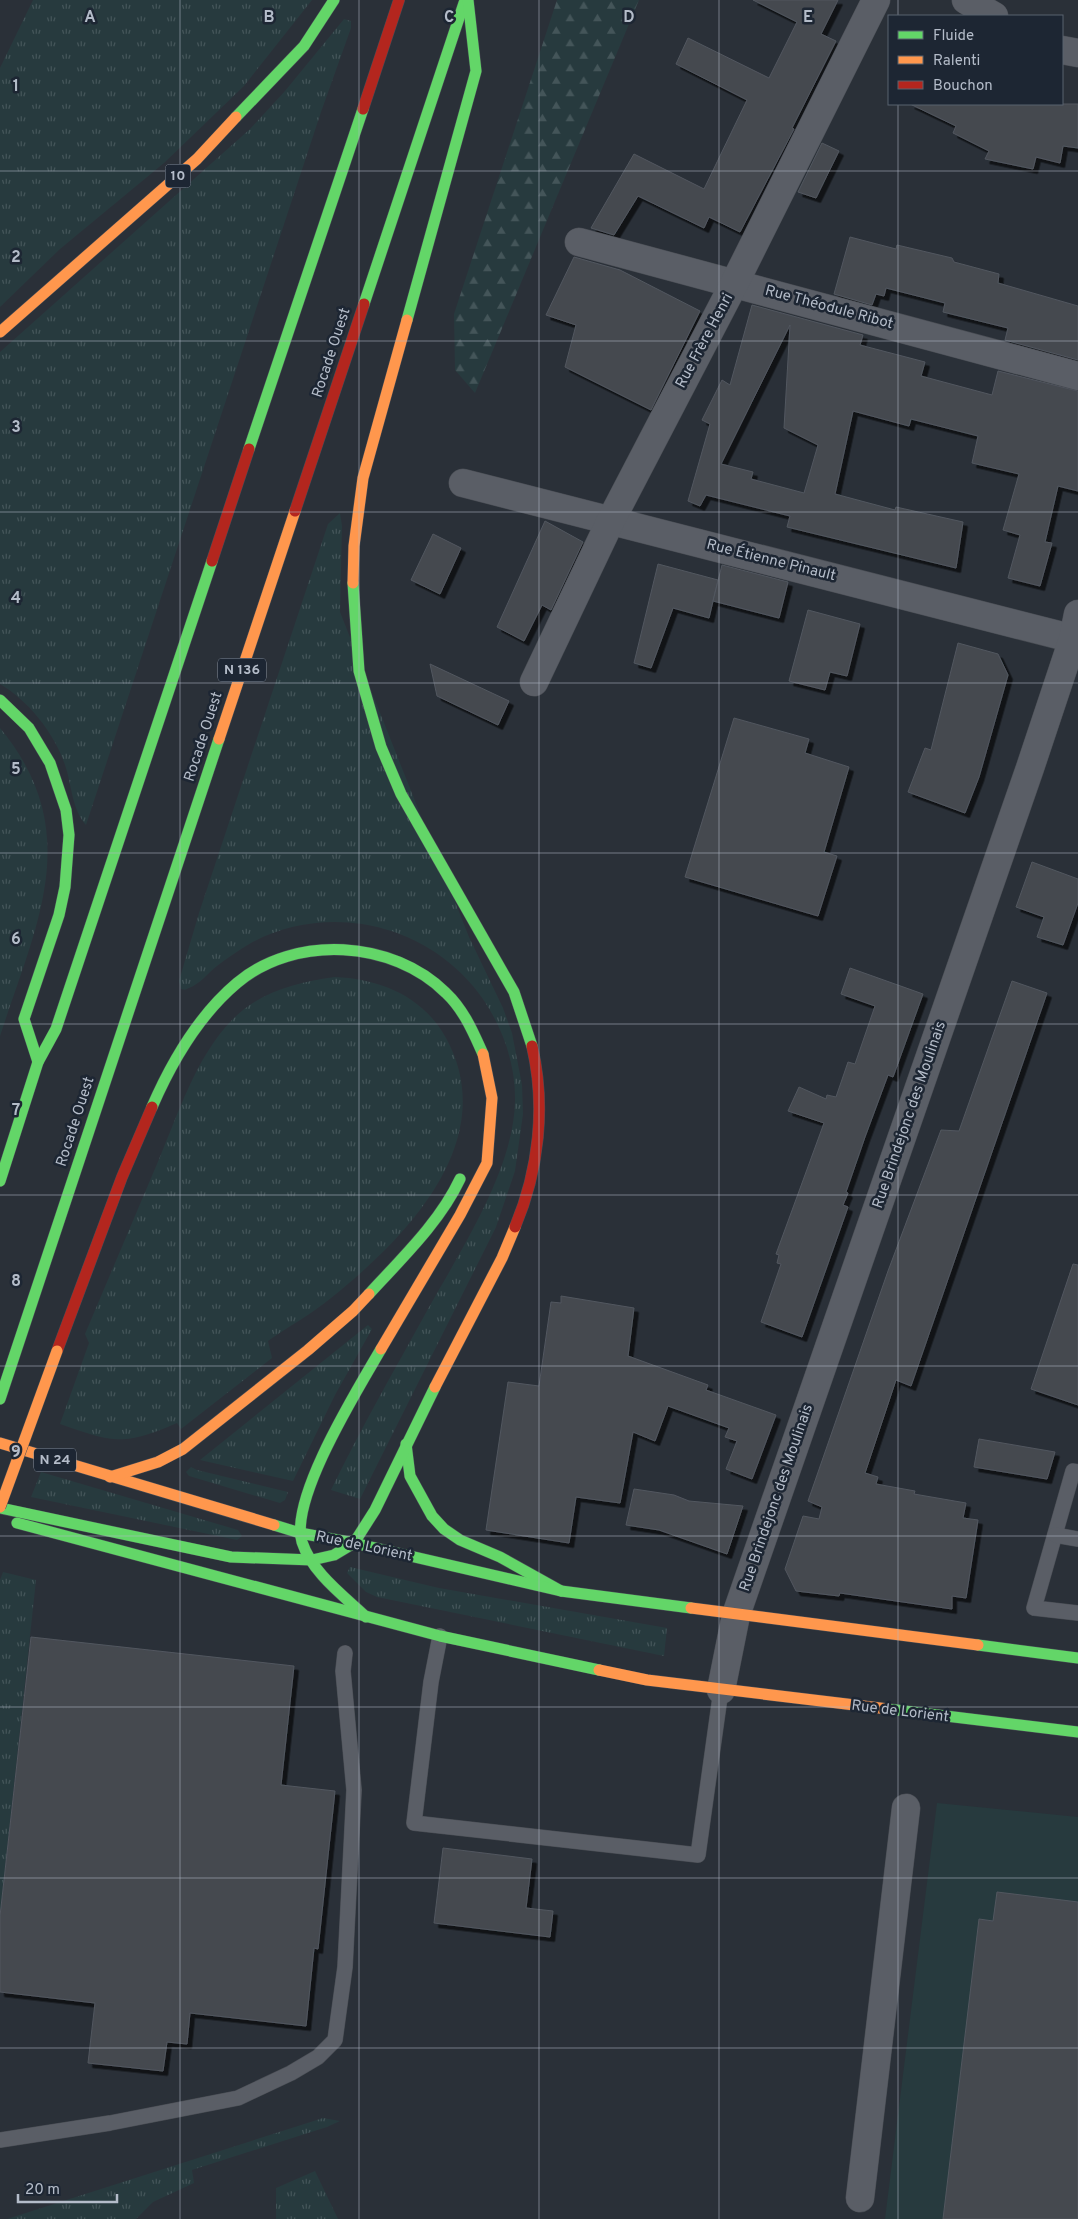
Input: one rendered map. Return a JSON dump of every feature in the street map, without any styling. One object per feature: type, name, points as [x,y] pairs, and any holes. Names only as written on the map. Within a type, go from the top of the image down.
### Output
[{"type":"main road","name":"10","points":[[0,332],[18,314],[198,159],[304,46],[334,0]]},
{"type":"main road","points":[[0,1181],[38,1062],[56,1029],[399,0]]},
{"type":"main road","points":[[366,1617],[334,1587],[312,1560],[300,1534],[303,1511],[312,1479],[348,1407],[466,1206],[488,1159],[486,1139],[492,1101],[483,1052],[468,1022],[454,1001],[416,968],[386,955],[352,949],[310,951],[263,967],[242,979],[221,997],[197,1026],[177,1058],[136,1143],[0,1508],[231,1557],[312,1560],[334,1554],[354,1543],[374,1510],[502,1258],[530,1186],[539,1112],[537,1068],[528,1029],[514,992],[401,794],[381,747],[359,671],[353,603],[354,546],[363,478],[476,71],[467,0]]},
{"type":"main road","name":"Rocade Ouest","points":[[0,1399],[467,0]]},
{"type":"main road","points":[[0,700],[29,728],[50,763],[66,810],[69,835],[68,867],[59,915],[24,1019],[38,1062]]},
{"type":"main road","points":[[476,1148],[486,1139]]},
{"type":"main road","points":[[110,1477],[158,1462],[183,1449],[308,1350],[353,1311],[404,1256],[452,1196],[464,1170]]},
{"type":"main road","name":"Rue de Lorient","points":[[0,1443],[300,1534],[354,1543],[561,1591],[1078,1658]]},
{"type":"main road","points":[[406,1444],[410,1476],[424,1503],[444,1529],[460,1540],[500,1557],[561,1591]]},
{"type":"main road","name":"Rue de Lorient","points":[[0,1518],[440,1636],[647,1680],[1078,1732]]},
{"type":"street","name":"Rue Frère Henri","points":[[534,682],[611,520],[735,282],[876,0]]},
{"type":"street","points":[[966,0],[992,15]]},
{"type":"street","points":[[1063,50],[1078,53]]},
{"type":"street","name":"Rue Théodule Ribot","points":[[580,242],[735,282],[1078,376]]},
{"type":"street","name":"Rue Étienne Pinault","points":[[463,482],[611,520],[1076,631]]},
{"type":"street","name":"Rue Brindejonc des Moulinais","points":[[736,1615],[1076,631]]},
{"type":"street","points":[[722,1690],[736,1615]]},
{"type":"street","points":[[860,2198],[906,1808]]},
{"type":"lane","points":[[1078,1472],[1073,1471],[1034,1608],[1078,1613]]},
{"type":"lane","points":[[1055,1535],[1078,1539]]},
{"type":"lane","points":[[440,1636],[431,1682],[414,1823],[698,1855],[722,1690]]},
{"type":"lane","points":[[0,2140],[110,2123],[238,2098],[291,2073],[318,2057],[335,2040],[345,1967],[354,1790],[343,1671],[345,1653]]},
{"type":"green space","points":[[33,0],[312,0],[244,86],[164,163],[60,249],[0,307],[0,68]]},
{"type":"green space","points":[[557,0],[639,0],[475,393],[455,370],[454,314]]},
{"type":"green space","points":[[344,19],[351,21],[351,28],[321,112],[86,825],[75,805],[66,768],[56,743],[31,709],[0,684],[0,352],[250,129],[285,91]]},
{"type":"green space","points":[[340,513],[342,526],[340,612],[469,937],[503,1008],[512,1033],[522,1085],[523,1114],[515,1171],[496,1227],[360,1499],[331,1490],[378,1399],[470,1235],[496,1181],[506,1154],[512,1127],[515,1086],[513,1070],[504,1040],[491,1011],[482,998],[450,963],[437,953],[409,938],[378,927],[362,924],[332,922],[287,928],[242,948],[193,986],[181,989],[179,981],[199,913],[328,524]]},
{"type":"green space","points":[[0,728],[26,767],[41,804],[47,842],[46,879],[38,917],[0,1036]]},
{"type":"green space","points":[[335,977],[368,981],[399,992],[425,1011],[446,1038],[460,1076],[462,1113],[454,1149],[438,1184],[415,1216],[360,1274],[324,1304],[268,1341],[272,1358],[181,1429],[177,1423],[144,1436],[119,1439],[94,1435],[60,1424],[89,1343],[85,1334],[188,1088],[208,1052],[232,1020],[254,1002],[266,995],[293,985]]},
{"type":"green space","points":[[368,1325],[372,1329],[335,1395],[293,1481],[200,1460]]},
{"type":"green space","points":[[191,1467],[288,1492],[285,1500],[280,1503],[189,1476],[186,1472]]},
{"type":"green space","points":[[41,1472],[238,1530],[242,1536],[237,1540],[31,1497]]},
{"type":"green space","points":[[350,1567],[439,1588],[667,1628],[664,1656],[377,1597],[366,1592],[347,1573]]},
{"type":"green space","points":[[3,1572],[36,1580],[0,1916],[0,1580]]},
{"type":"green space","points":[[937,1803],[1078,1817],[1078,2219],[885,2219]]},
{"type":"green space","points":[[323,2118],[340,2121],[327,2127],[192,2170],[194,2183],[153,2202],[136,2219],[7,2219]]},
{"type":"green space","points":[[315,2171],[338,2219],[276,2219],[276,2188]]},
{"type":"building","points":[[753,0],[838,0],[821,34],[836,41],[792,128],[794,129],[740,232],[709,217],[704,228],[638,196],[614,235],[591,228],[634,154],[704,189],[747,100],[676,64],[688,38],[769,78],[797,22]]},
{"type":"building","points":[[1078,104],[1078,148],[1063,146],[1060,163],[1036,157],[1033,169],[985,159],[989,151],[953,133],[956,126],[912,105]]},
{"type":"building","points":[[822,143],[839,151],[816,198],[798,192]]},
{"type":"building","points":[[850,237],[896,249],[897,245],[952,258],[954,262],[999,274],[998,283],[1078,306],[1078,360],[1005,340],[1008,328],[943,312],[945,303],[886,288],[884,296],[876,294],[872,305],[834,294]]},
{"type":"building","points":[[574,257],[620,270],[700,311],[651,410],[565,367],[576,325],[546,315]]},
{"type":"building","points":[[752,305],[863,335],[860,345],[925,362],[921,376],[992,395],[998,371],[1078,391],[1078,491],[1058,486],[1045,542],[1052,543],[1040,586],[1008,578],[1020,535],[1003,530],[1019,474],[972,463],[978,436],[911,419],[909,426],[853,411],[835,494],[895,510],[896,507],[963,522],[956,568],[787,527],[790,516],[706,495],[700,506],[688,501],[710,424],[702,420],[722,380],[730,385]],"holes":[[[790,325],[784,428],[818,445],[804,493],[751,479],[753,472],[721,464]]]},
{"type":"building","points":[[545,521],[583,542],[551,610],[542,605],[524,641],[497,627]]},
{"type":"building","points":[[433,534],[461,548],[440,594],[411,580]]},
{"type":"building","points":[[658,564],[718,580],[709,618],[673,608],[651,668],[634,663]]},
{"type":"building","points":[[722,565],[788,582],[779,618],[713,601]]},
{"type":"building","points":[[808,610],[860,624],[847,676],[830,672],[825,690],[789,681]]},
{"type":"building","points":[[958,643],[998,654],[1008,675],[979,777],[965,813],[908,792],[925,748],[931,750]]},
{"type":"building","points":[[430,664],[509,701],[498,725],[437,696]]},
{"type":"building","points":[[734,718],[809,739],[805,753],[849,767],[824,852],[837,856],[818,916],[685,877]]},
{"type":"building","points":[[1032,862],[1078,879],[1078,903],[1063,945],[1037,937],[1044,917],[1016,907]]},
{"type":"building","points":[[850,968],[923,994],[893,1077],[888,1075],[865,1137],[846,1192],[848,1193],[843,1205],[848,1207],[802,1337],[761,1322],[781,1264],[777,1263],[779,1255],[776,1254],[824,1123],[788,1111],[799,1087],[826,1099],[827,1095],[836,1097],[848,1062],[855,1064],[875,1006],[841,994]]},
{"type":"building","points":[[1012,981],[1047,993],[911,1386],[896,1380],[865,1473],[878,1477],[876,1484],[915,1491],[914,1494],[966,1503],[963,1518],[978,1520],[966,1598],[952,1596],[952,1609],[840,1593],[839,1596],[796,1591],[785,1569],[803,1516],[819,1519],[822,1507],[808,1501],[888,1271],[941,1130],[959,1131]]},
{"type":"building","points":[[1073,1264],[1078,1265],[1078,1405],[1031,1389]]},
{"type":"building","points":[[561,1296],[634,1308],[628,1356],[708,1385],[706,1390],[776,1415],[752,1479],[726,1469],[737,1441],[725,1437],[729,1428],[668,1406],[655,1441],[633,1432],[620,1503],[576,1497],[569,1543],[486,1530],[508,1382],[539,1386],[551,1302],[561,1303]]},
{"type":"building","points":[[979,1439],[1055,1452],[1047,1479],[974,1467]]},
{"type":"building","points":[[634,1489],[674,1495],[689,1501],[743,1506],[727,1554],[659,1530],[626,1525]]},
{"type":"building","points":[[31,1637],[294,1666],[281,1785],[335,1791],[318,1949],[314,1948],[306,2026],[190,2013],[187,2044],[167,2042],[163,2071],[88,2063],[95,2003],[0,1992],[0,1916]]},
{"type":"building","points":[[443,1848],[532,1859],[526,1908],[553,1911],[550,1937],[434,1923]]},
{"type":"building","points":[[997,1892],[1078,1902],[1078,2219],[943,2219],[979,1919],[993,1921]]},
{"type":"traffic: fast","points":[[236,117],[304,46],[334,0]]},
{"type":"traffic: fast","points":[[407,320],[476,71],[468,0]]},
{"type":"traffic: fast","points":[[364,304],[464,3]]},
{"type":"traffic: fast","points":[[249,449],[363,109]]},
{"type":"traffic: fast","points":[[0,1181],[38,1062],[56,1029],[212,561]]},
{"type":"traffic: fast","points":[[353,583],[359,671],[381,747],[401,794],[514,992],[532,1046]]},
{"type":"traffic: fast","points":[[0,700],[29,728],[50,763],[66,810],[69,835],[65,887],[59,915],[24,1019],[38,1062]]},
{"type":"traffic: fast","points":[[0,1399],[219,739]]},
{"type":"traffic: fast","points":[[152,1107],[168,1073],[188,1040],[210,1009],[223,996],[237,983],[260,967],[287,956],[315,951],[343,950],[372,954],[399,962],[424,975],[446,993],[458,1007],[483,1054]]},
{"type":"traffic: fast","points":[[369,1294],[407,1254],[431,1225],[452,1195],[460,1179]]},
{"type":"traffic: fast","points":[[366,1617],[329,1583],[313,1564],[302,1542],[301,1523],[306,1499],[328,1444],[381,1349]]},
{"type":"traffic: fast","points":[[0,1508],[231,1557],[312,1560],[334,1555],[354,1543],[375,1510],[435,1387]]},
{"type":"traffic: fast","points":[[406,1444],[410,1476],[432,1516],[444,1529],[460,1540],[500,1557],[561,1591]]},
{"type":"traffic: fast","points":[[17,1523],[440,1636],[599,1670]]},
{"type":"traffic: fast","points":[[274,1525],[300,1533],[354,1543],[561,1591],[691,1608]]},
{"type":"traffic: fast","points":[[978,1645],[1078,1658]]},
{"type":"traffic: fast","points":[[888,1709],[1078,1732]]},
{"type":"traffic: slow","points":[[0,332],[197,159],[236,117]]},
{"type":"traffic: slow","points":[[353,583],[354,546],[363,478],[407,320]]},
{"type":"traffic: slow","points":[[219,739],[295,511]]},
{"type":"traffic: slow","points":[[381,1349],[460,1215],[487,1163],[492,1098],[483,1054]]},
{"type":"traffic: slow","points":[[435,1387],[502,1258],[515,1227]]},
{"type":"traffic: slow","points":[[110,1477],[158,1462],[183,1449],[308,1350],[353,1311],[369,1294]]},
{"type":"traffic: slow","points":[[0,1507],[57,1351]]},
{"type":"traffic: slow","points":[[0,1443],[274,1525]]},
{"type":"traffic: slow","points":[[691,1608],[978,1645]]},
{"type":"traffic: slow","points":[[599,1670],[647,1680],[888,1709]]},
{"type":"traffic: jam","points":[[363,109],[399,0]]},
{"type":"traffic: jam","points":[[295,511],[364,304]]},
{"type":"traffic: jam","points":[[212,561],[249,449]]},
{"type":"traffic: jam","points":[[515,1227],[530,1183],[538,1138],[539,1092],[532,1046]]},
{"type":"traffic: jam","points":[[57,1351],[122,1177],[152,1107]]}]
